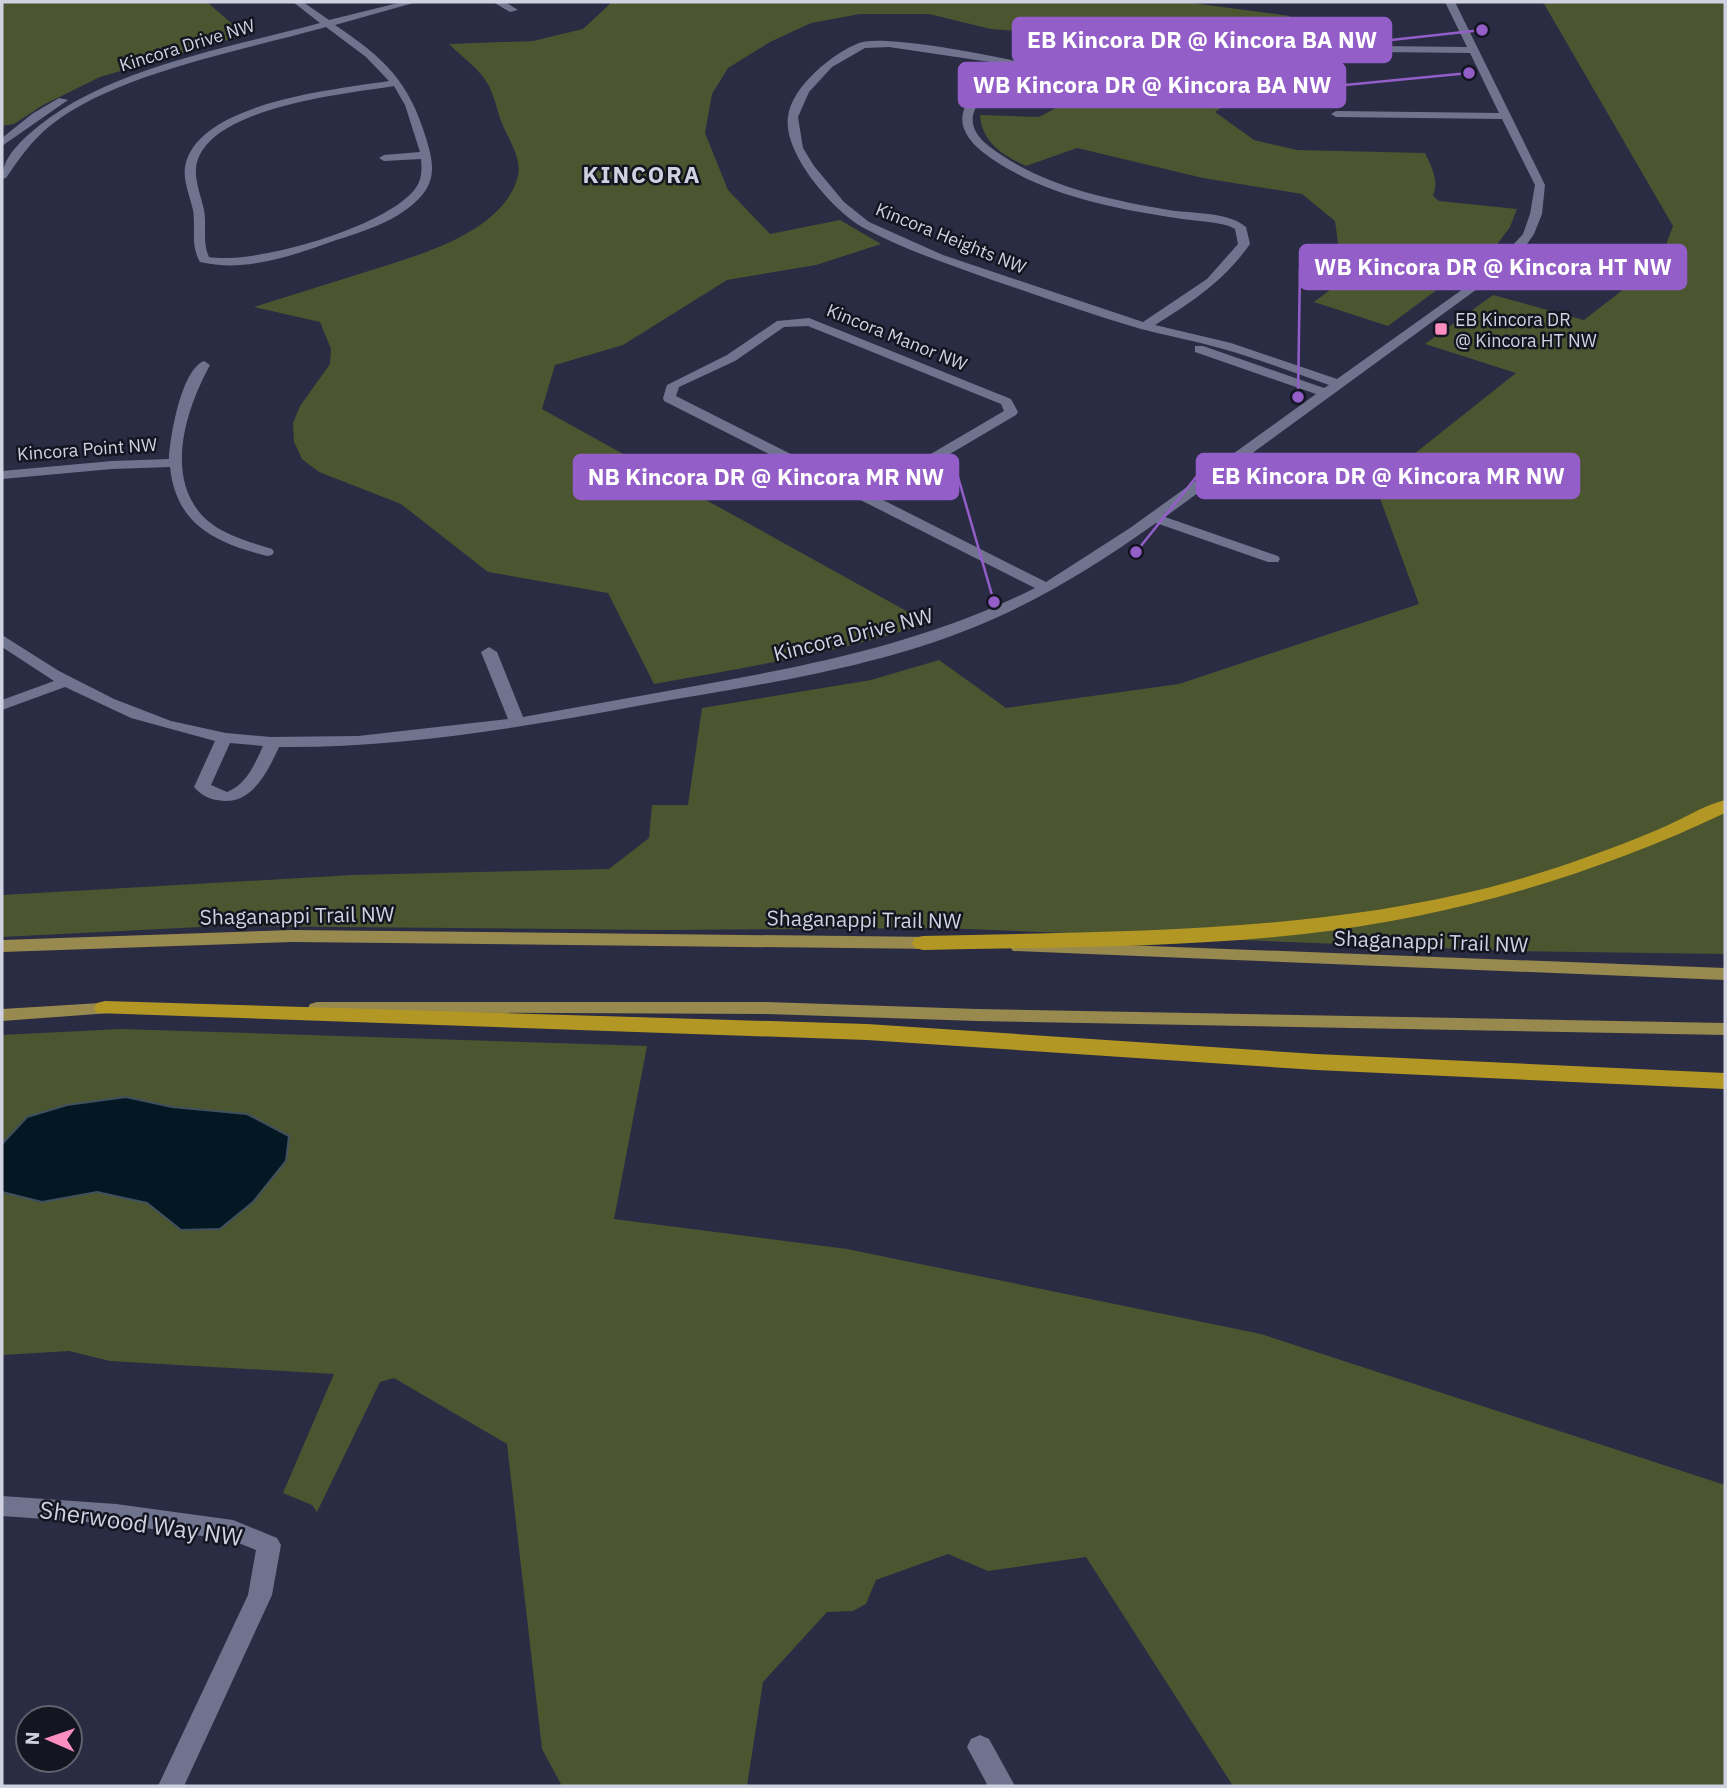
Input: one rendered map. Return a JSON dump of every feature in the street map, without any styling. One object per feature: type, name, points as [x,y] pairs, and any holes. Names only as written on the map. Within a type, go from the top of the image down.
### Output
[{"type":"highway","points":[[923,943],[1240,933],[1333,924],[1434,907],[1508,890],[1590,865],[1667,835],[1725,806]]},
{"type":"highway","points":[[105,1008],[867,1032],[1316,1062],[1725,1082]]},
{"type":"main road","name":"Shaganappi Trail NW","points":[[2,946],[292,936],[923,943],[1725,974]]},
{"type":"main road","points":[[2,1015],[105,1008],[768,1008],[977,1015],[1725,1029]]},
{"type":"street","points":[[297,2],[380,63],[406,97],[426,155],[428,172],[423,187],[408,202],[386,217],[303,247],[264,258],[223,263],[204,260],[198,241],[199,212],[191,165],[199,148],[209,138],[242,116],[289,101],[395,83]]},
{"type":"street","name":"Kincora Drive NW","points":[[2,176],[33,135],[73,106],[141,76],[384,2]]},
{"type":"street","name":"Kincora Drive NW","points":[[2,143],[6,134],[54,105],[127,73],[324,21],[412,2]]},
{"type":"street","points":[[498,2],[513,10]]},
{"type":"street","name":"Kincora Drive NW","points":[[2,640],[65,682],[129,713],[224,738],[273,742],[377,741],[440,736],[862,658],[944,635],[1010,606],[1154,519],[1337,383],[1495,271],[1526,243],[1537,217],[1540,186],[1450,2]]},
{"type":"street","name":"Kincora Heights NW","points":[[1144,326],[1207,288],[1227,270],[1244,244],[1240,227],[1078,192],[1017,170],[991,154],[972,138],[966,119],[970,107],[984,88],[1017,67],[1013,63],[889,44],[869,44],[829,65],[809,84],[793,117],[798,148],[825,188],[858,219],[939,257],[1144,326],[1217,356],[1325,393]]},
{"type":"street","points":[[1379,49],[1473,50]]},
{"type":"street","points":[[1336,114],[1505,116]]},
{"type":"street","points":[[6,134],[33,135]]},
{"type":"street","points":[[384,158],[426,155]]},
{"type":"street","name":"Kincora Manor NW","points":[[865,498],[1011,412],[1006,402],[809,322],[799,321],[781,324],[731,358],[673,385],[669,398],[865,498],[1045,587]]},
{"type":"street","name":"Kincora Heights NW","points":[[1144,326],[1227,346],[1337,383]]},
{"type":"street","name":"Kincora Point NW","points":[[204,365],[186,401],[176,463],[178,487],[196,517],[229,540],[267,552]]},
{"type":"street","name":"Kincora Point NW","points":[[2,475],[112,465],[176,463]]},
{"type":"street","points":[[1154,519],[1273,559]]},
{"type":"street","points":[[488,653],[517,722]]},
{"type":"street","points":[[2,705],[65,682]]},
{"type":"street","points":[[224,738],[202,787],[212,795],[237,796],[252,784],[273,742]]},
{"type":"street","name":"Sherwood Way NW","points":[[2,1506],[116,1514],[233,1530],[269,1545],[260,1595],[172,1786]]},
{"type":"street","points":[[979,1747],[1002,1786]]},
{"type":"green space","points":[[2,2],[207,2],[245,35],[100,77],[43,105],[14,124],[2,126]]},
{"type":"green space","points":[[608,2],[1184,2],[1290,16],[1270,35],[1286,60],[1313,73],[1262,80],[1215,112],[1254,140],[1297,150],[1425,153],[1435,179],[1433,196],[1439,201],[1517,209],[1510,227],[1495,247],[1388,326],[1314,302],[1343,280],[1335,221],[1302,194],[1203,178],[1077,148],[1026,166],[989,141],[980,115],[1039,117],[1132,67],[1137,57],[1122,45],[1102,37],[991,29],[929,14],[860,14],[811,23],[770,42],[728,68],[712,94],[705,133],[728,190],[770,234],[840,220],[881,244],[816,265],[727,280],[623,345],[555,365],[542,409],[928,623],[826,651],[654,684],[608,593],[488,572],[401,504],[319,472],[302,459],[294,442],[293,423],[300,406],[330,364],[331,349],[320,322],[254,307],[425,252],[473,230],[493,215],[509,197],[518,176],[517,157],[486,80],[449,44],[533,41],[583,29],[610,4]]},
{"type":"green space","points":[[1543,2],[1725,2],[1725,954],[1515,951],[940,928],[662,930],[220,926],[2,937],[2,895],[353,875],[609,869],[649,838],[652,805],[688,805],[702,708],[871,680],[939,660],[1006,708],[1179,684],[1419,604],[1375,485],[1516,373],[1425,344],[1493,295],[1584,320],[1660,261],[1673,226]]},
{"type":"green space","points":[[121,1029],[647,1046],[614,1219],[847,1249],[1261,1334],[1725,1485],[1725,1786],[1233,1786],[1086,1557],[988,1571],[948,1554],[876,1580],[866,1604],[853,1611],[827,1612],[763,1682],[747,1786],[562,1786],[542,1749],[507,1444],[394,1378],[380,1382],[317,1512],[312,1505],[283,1493],[334,1374],[110,1361],[69,1351],[2,1355],[2,1035]]},
{"type":"water","points":[[126,1097],[172,1107],[247,1114],[289,1136],[286,1161],[253,1202],[220,1229],[181,1230],[147,1203],[97,1192],[42,1202],[2,1192],[2,1144],[27,1117],[67,1105]]},
{"type":"place","name":"EB Kincora DR @ Kincora BA NW","points":[[1482,30]]},
{"type":"place","name":"WB Kincora DR @ Kincora BA NW","points":[[1469,73]]},
{"type":"place","name":"EB Kincora DR @ Kincora HT NW","points":[[1441,329]]},
{"type":"place","name":"WB Kincora DR @ Kincora HT NW","points":[[1298,397]]},
{"type":"place","name":"EB Kincora DR @ Kincora MR NW","points":[[1136,552]]},
{"type":"place","name":"NB Kincora DR @ Kincora MR NW","points":[[994,602]]},
{"type":"district","name":"KINCORA","points":[[642,174]]}]
